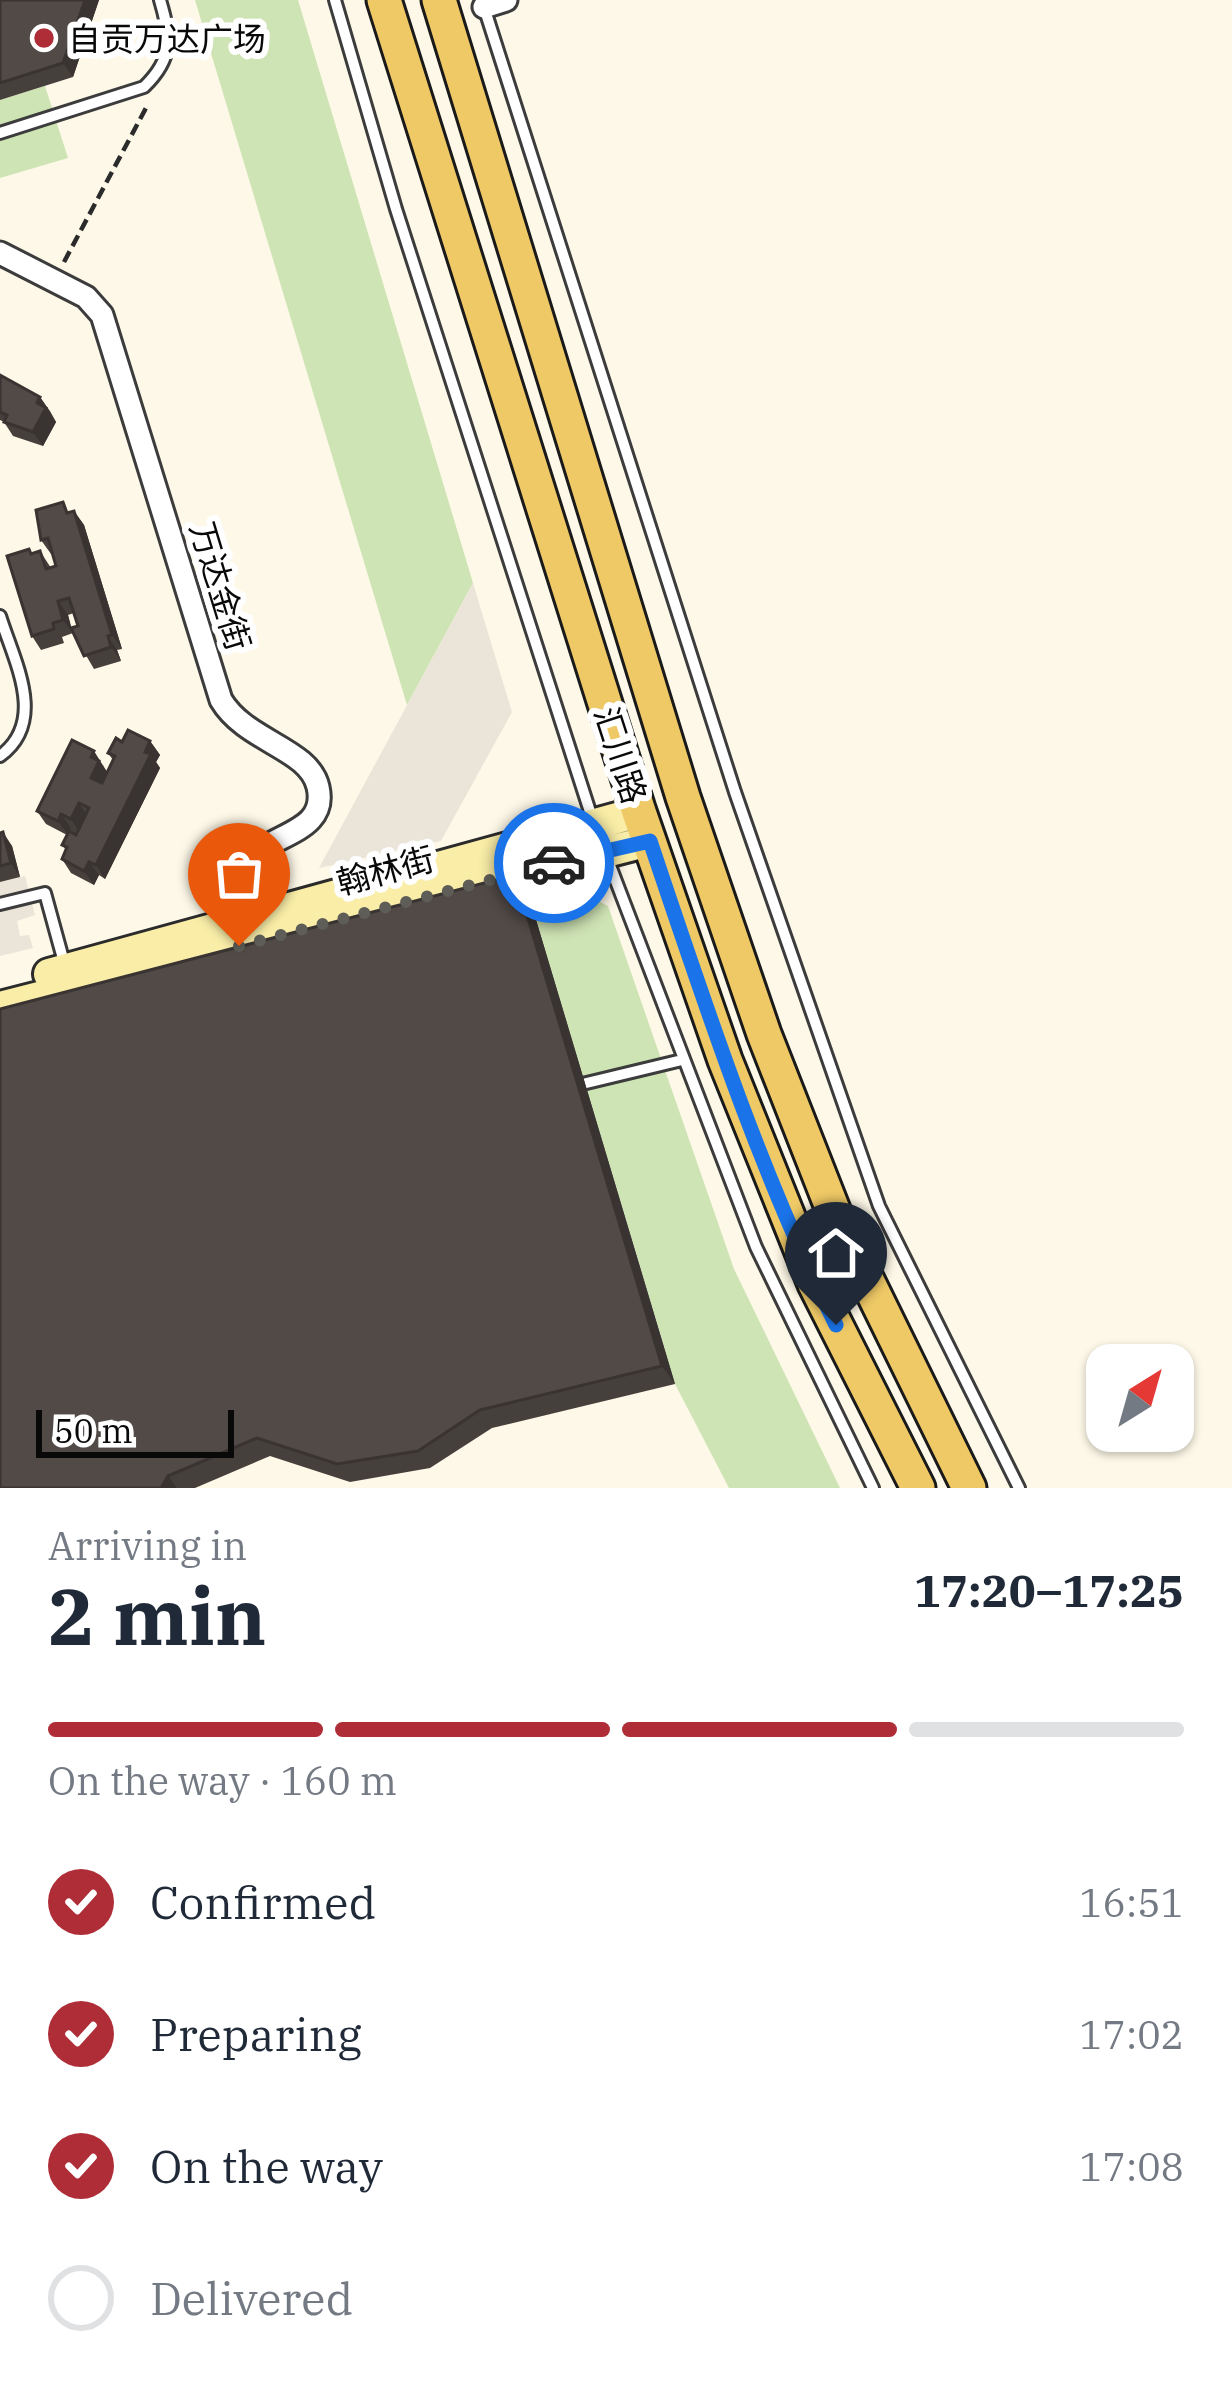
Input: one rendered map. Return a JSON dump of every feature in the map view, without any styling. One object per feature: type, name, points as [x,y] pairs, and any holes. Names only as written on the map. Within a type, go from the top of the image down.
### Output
[{"type":"main road","name":"汇川路","points":[[384,0],[645,827],[725,1060],[807,1264],[918,1488]]},
{"type":"main road","name":"汇川路","points":[[440,0],[683,797],[764,1034],[835,1215],[969,1488]]},
{"type":"street","points":[[483,3],[506,0]]},
{"type":"street","name":"万达金街","points":[[0,253],[86,297],[107,325],[221,700],[236,722],[297,757],[318,784],[319,799],[306,825],[266,844],[248,862],[242,884],[251,920]]},
{"type":"street","name":"翰林街","points":[[0,986],[251,920],[645,827]]},
{"type":"street","name":"翰林街","points":[[0,1007],[599,838]]},
{"type":"lane","points":[[0,134],[144,87],[158,74],[170,45],[160,0]]},
{"type":"lane","points":[[335,0],[397,209],[599,838],[756,1247],[872,1488]]},
{"type":"lane","points":[[483,3],[735,792],[879,1206],[1018,1488]]},
{"type":"lane","points":[[0,616],[26,698],[26,715],[16,742],[0,756]]},
{"type":"lane","points":[[0,904],[45,893],[66,969]]},
{"type":"lane","points":[[557,1090],[682,1060]]},
{"type":"path","points":[[55,279],[151,99],[144,87]]},
{"type":"green space","points":[[195,0],[298,0],[473,583],[407,705]]},
{"type":"green space","points":[[45,86],[68,158],[0,178],[0,100]]},
{"type":"green space","points":[[560,882],[608,906],[734,1269],[840,1488],[729,1488],[675,1384],[528,893]]},
{"type":"shaded area","points":[[473,583],[512,712],[441,841],[319,868]]},
{"type":"shaded area","points":[[25,876],[35,915],[17,921],[20,936],[29,935],[33,948],[0,956],[0,882]]},
{"type":"building","name":"自贡万达广场","points":[[0,0],[85,0],[63,63],[0,83]]},
{"type":"building","points":[[0,375],[40,397],[37,403],[46,408],[33,432],[4,422]]},
{"type":"building","points":[[63,502],[67,513],[74,511],[112,635],[108,636],[111,647],[84,656],[71,628],[78,626],[69,598],[58,601],[63,620],[53,623],[54,629],[32,636],[7,556],[29,549],[31,554],[40,551],[46,569],[56,566],[48,538],[41,540],[36,510]]},
{"type":"building","points":[[128,730],[150,741],[145,752],[151,754],[96,865],[89,862],[84,871],[62,859],[67,847],[62,845],[69,831],[76,835],[89,808],[79,803],[71,819],[61,814],[58,821],[37,811],[72,740],[94,751],[91,757],[99,761],[91,778],[102,783],[115,756],[108,753],[116,738],[122,742]]},
{"type":"building","points":[[0,833],[11,863],[0,866]]},
{"type":"building","points":[[515,875],[662,1366],[480,1410],[418,1451],[337,1464],[257,1438],[168,1476],[161,1488],[0,1488],[0,1009]]},
{"type":"way so far","points":[[239,946],[554,863]]},
{"type":"place","name":"自贡万达广场","points":[[44,38]]},
{"type":"route","points":[[554,863],[650,841],[725,1060],[836,1325]]}]
